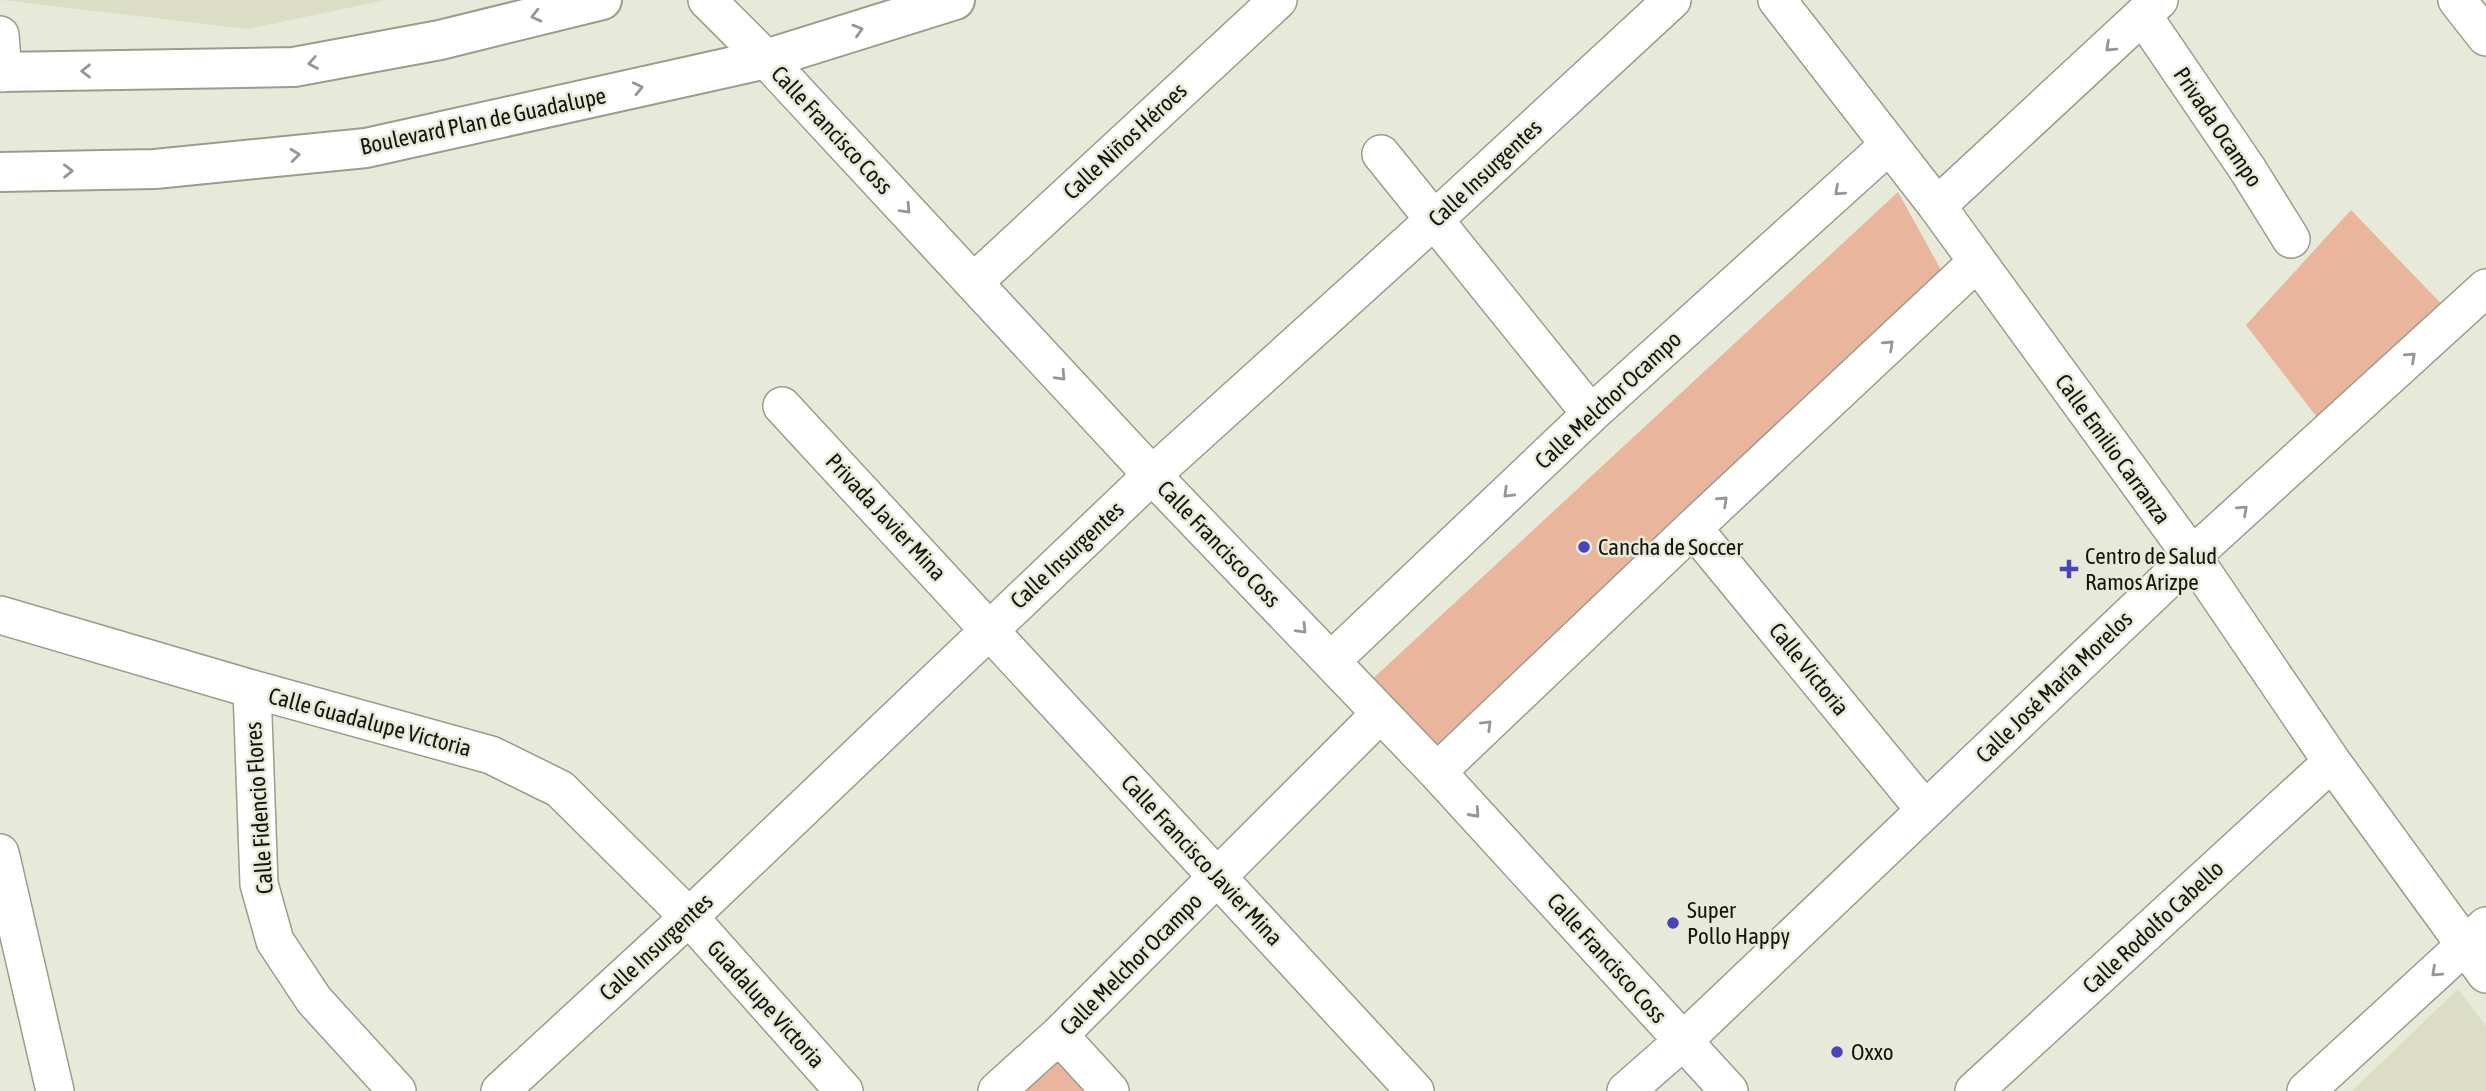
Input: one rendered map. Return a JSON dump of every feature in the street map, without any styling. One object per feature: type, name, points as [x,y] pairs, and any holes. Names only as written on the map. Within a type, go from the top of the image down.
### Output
[{"type":"main road","points":[[1,72],[295,66],[440,40],[602,0]]},
{"type":"main road","name":"Boulevard Plan de Guadalupe","points":[[0,172],[155,169],[366,148],[766,59],[955,0]]},
{"type":"street","name":"Calle Francisco Coss","points":[[707,0],[766,59],[1152,475],[1437,772],[1729,1091]]},
{"type":"street","name":"Calle Niños Héroes","points":[[974,282],[1278,0]]},
{"type":"street","name":"Calle Insurgentes","points":[[500,1091],[689,917],[1152,475],[1672,0]]},
{"type":"street","name":"Calle Emilio Carranza","points":[[1777,0],[1937,206],[2192,556],[2332,762],[2479,949]]},
{"type":"street","points":[[2457,0],[2486,37]]},
{"type":"street","points":[[1937,206],[2151,8]]},
{"type":"street","name":"Privada Ocampo","points":[[2151,8],[2291,239]]},
{"type":"street","points":[[0,34],[1,72]]},
{"type":"street","name":"Calle Melchor Ocampo","points":[[1332,660],[1591,414],[1889,145]]},
{"type":"street","points":[[1381,154],[1591,414]]},
{"type":"street","points":[[1437,772],[1977,262]]},
{"type":"street","name":"Calle José María Morelos","points":[[1626,1091],[1683,1041],[2192,556],[2486,288]]},
{"type":"street","name":"Privada Javier Mina","points":[[782,406],[989,629]]},
{"type":"street","name":"Calle Victoria","points":[[1693,528],[1925,810]]},
{"type":"street","name":"Calle Guadalupe Victoria","points":[[0,615],[491,755],[560,789],[689,917]]},
{"type":"street","name":"Calle Francisco Javier Mina","points":[[989,629],[1415,1091]]},
{"type":"street","name":"Calle Fidencio Flores","points":[[252,689],[259,884],[275,941],[314,1000],[397,1091]]},
{"type":"street","name":"Calle Melchor Ocampo","points":[[997,1091],[1059,1035],[1380,714]]},
{"type":"street","name":"Calle Rodolfo Cabello","points":[[1974,1091],[2332,762]]},
{"type":"street","points":[[0,853],[55,1091]]},
{"type":"street","name":"Guadalupe Victoria","points":[[689,917],[844,1091]]},
{"type":"street","points":[[2306,1091],[2479,949]]},
{"type":"street","points":[[1059,1035],[1110,1091]]},
{"type":"shaded area","points":[[1,0],[385,0],[248,29]]},
{"type":"shaded area","points":[[1898,192],[1945,277],[1434,752],[1367,684]]},
{"type":"shaded area","points":[[2351,210],[2454,317],[2329,433],[2246,325]]},
{"type":"shaded area","points":[[2458,989],[2486,1026],[2486,1091],[2352,1091]]},
{"type":"shaded area","points":[[1059,1043],[1103,1091],[1006,1091]]},
{"type":"place","name":"Cancha de Soccer","points":[[1584,547]]},
{"type":"place","name":"Centro de Salud Ramos Arizpe","points":[[2069,569]]},
{"type":"place","name":"Super Pollo Happy","points":[[1673,923]]},
{"type":"place","name":"Oxxo","points":[[1837,1052]]}]
